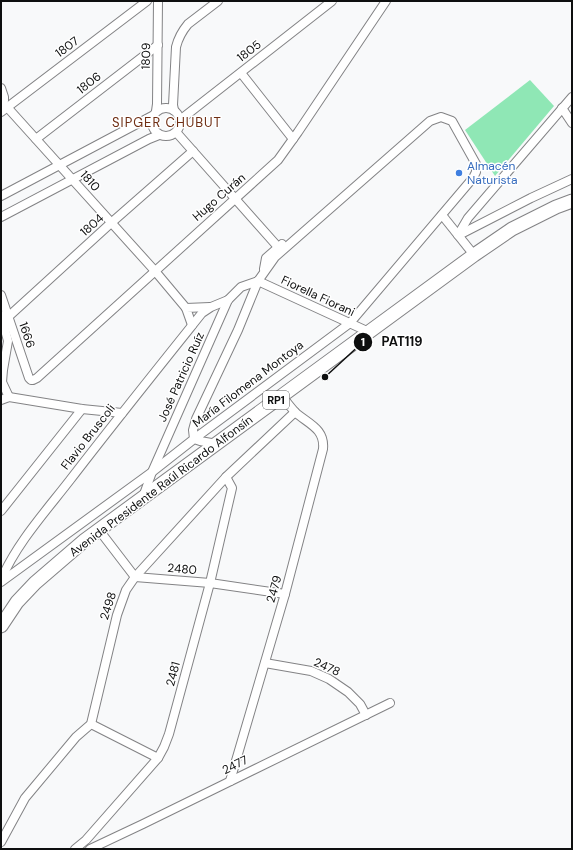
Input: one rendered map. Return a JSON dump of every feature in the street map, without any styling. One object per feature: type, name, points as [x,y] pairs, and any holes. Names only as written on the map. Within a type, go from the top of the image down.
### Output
[{"type":"main road","name":"Avenida Presidente Raúl Ricardo Alfonsín","points":[[1,626],[17,602],[35,583],[85,540],[474,255],[512,229],[556,207],[572,201]]},
{"type":"street","name":"1807","points":[[3,106],[147,1]]},
{"type":"street","name":"1809","points":[[154,114],[157,104],[158,1]]},
{"type":"street","points":[[174,110],[173,105],[177,43],[185,27],[218,1]]},
{"type":"street","name":"1805","points":[[180,120],[332,1]]},
{"type":"street","name":"Hugo Curán","points":[[33,380],[278,160],[386,1]]},
{"type":"street","name":"1806","points":[[36,139],[158,45]]},
{"type":"street","points":[[241,73],[293,140]]},
{"type":"street","name":"1810","points":[[1,88],[4,97],[3,106],[36,139],[155,271],[186,308]]},
{"type":"street","points":[[458,235],[468,218],[572,97]]},
{"type":"street","points":[[1,196],[154,114],[159,109],[164,107],[170,108],[178,114],[180,124],[176,132],[170,135],[159,135],[149,139],[1,217]]},
{"type":"street","points":[[562,108],[572,123]]},
{"type":"street","points":[[154,114],[151,122],[152,127],[159,135]]},
{"type":"street","name":"María Filomena Montoya","points":[[1,581],[152,472],[350,323],[473,178],[476,172],[476,164],[452,121],[441,116],[430,121],[299,236]]},
{"type":"street","points":[[176,132],[278,247]]},
{"type":"street","name":"1804","points":[[5,316],[193,151]]},
{"type":"street","points":[[458,235],[572,179]]},
{"type":"street","points":[[442,215],[474,255]]},
{"type":"street","points":[[264,272],[266,258],[289,239],[299,236]]},
{"type":"street","points":[[217,444],[194,439],[193,430],[196,419],[238,330],[258,281],[275,257],[299,236]]},
{"type":"street","name":"Fiorella Fiorani","points":[[258,281],[369,332]]},
{"type":"street","name":"José Patricio Ruíz","points":[[142,498],[228,300],[241,287],[258,281]]},
{"type":"street","name":"1666","points":[[1,295],[5,316],[29,378],[33,380]]},
{"type":"street","points":[[192,325],[186,308],[211,307],[228,300]]},
{"type":"street","name":"Flavio Bruscoli","points":[[1,581],[6,568],[18,549],[122,412],[202,313],[211,307]]},
{"type":"street","points":[[5,316],[8,340],[2,382],[5,398],[82,409],[122,412]]},
{"type":"street","name":"2479","points":[[230,781],[286,594],[323,449],[324,441],[316,428],[295,412],[282,396]]},
{"type":"street","name":"Flavio Bruscoli","points":[[1,511],[82,409]]},
{"type":"street","name":"2498","points":[[91,724],[117,615],[126,590],[135,577],[226,477],[295,412]]},
{"type":"street","name":"2481","points":[[75,849],[86,840],[158,758],[169,734],[210,583],[232,488],[226,477]]},
{"type":"street","points":[[99,530],[135,577]]},
{"type":"street","name":"2480","points":[[135,577],[210,583],[286,594]]},
{"type":"street","name":"2478","points":[[265,663],[311,671],[329,679],[348,692],[360,704],[366,715]]},
{"type":"street","name":"2477","points":[[90,849],[390,704]]},
{"type":"street","points":[[1,842],[25,798],[76,737],[91,724],[158,758]]},
{"type":"green space","points":[[530,80],[554,106],[495,176],[465,130]]},
{"type":"place","name":"Almacén Naturista","points":[[459,173]]},
{"type":"place","name":"PAT119","points":[[325,377]]},
{"type":"district","name":"SIPGER CHUBUT","points":[[167,122]]}]
